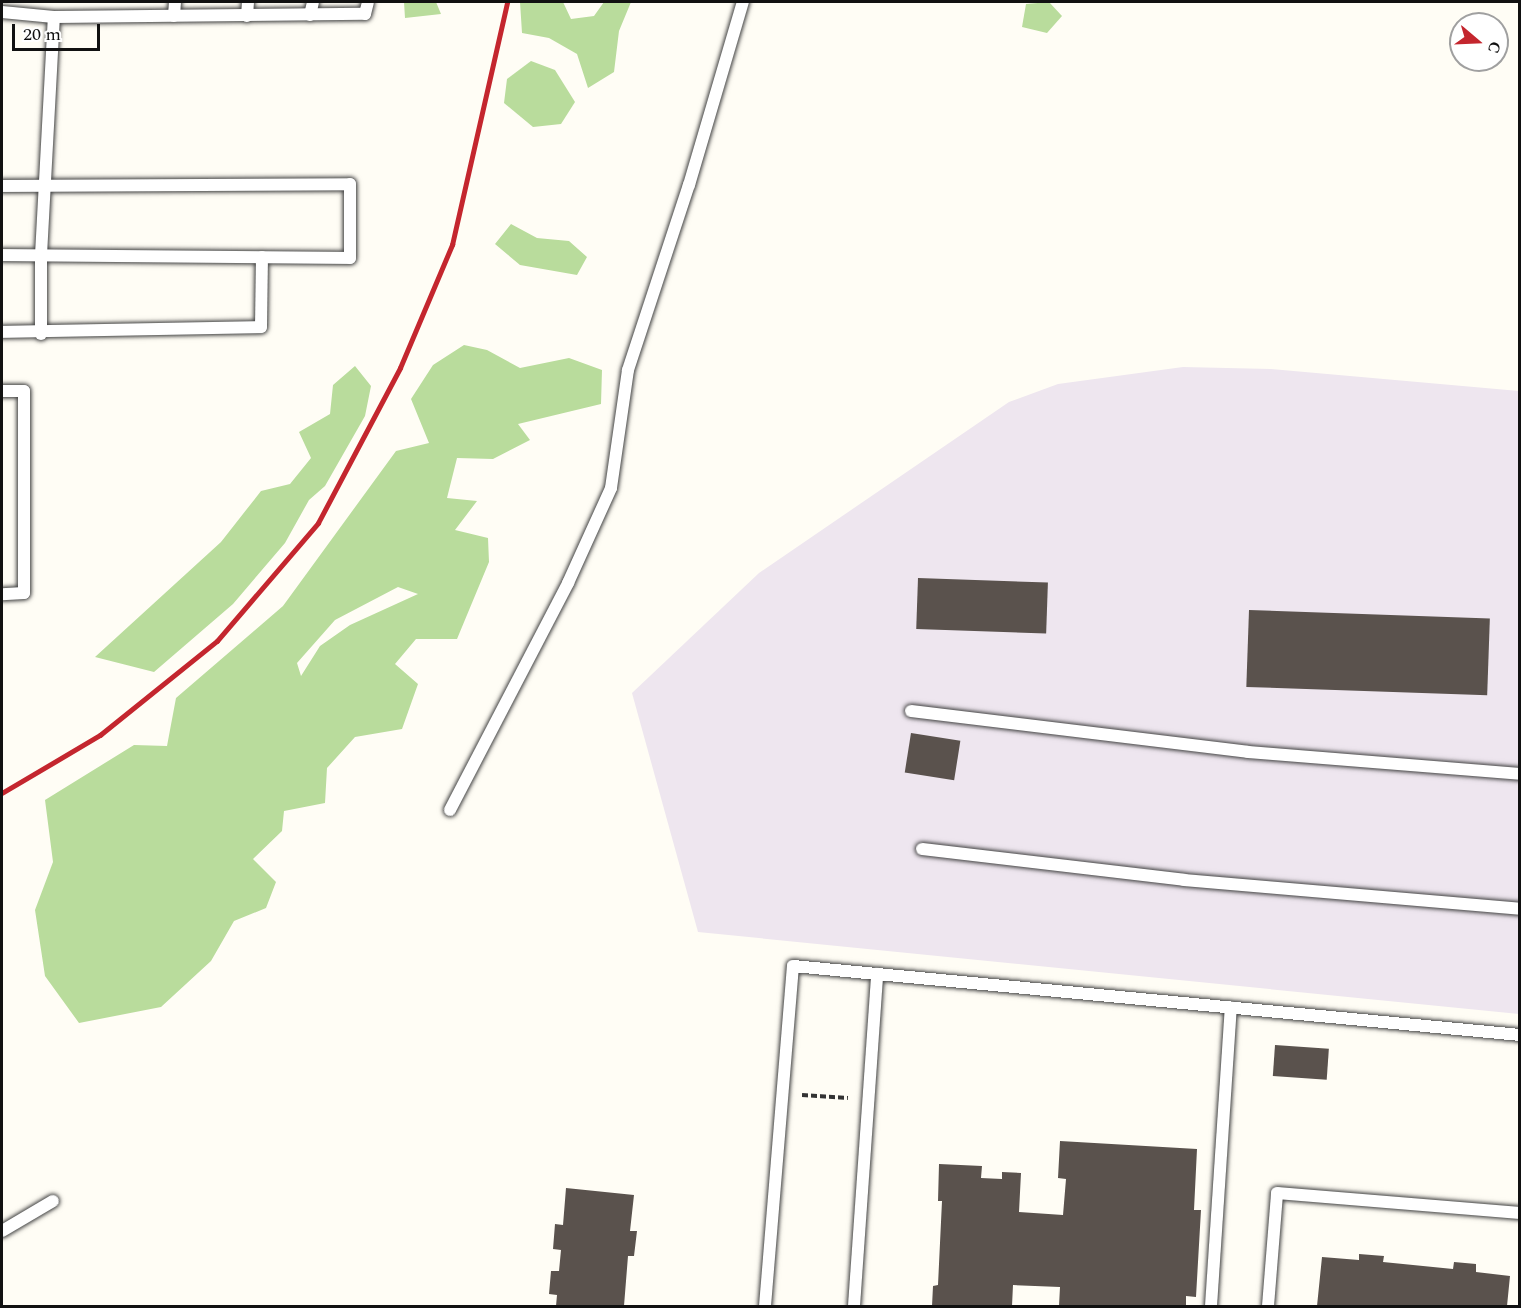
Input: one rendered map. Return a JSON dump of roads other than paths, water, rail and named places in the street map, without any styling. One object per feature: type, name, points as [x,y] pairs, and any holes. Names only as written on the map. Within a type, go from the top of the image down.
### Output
[{"type":"lane","points":[[174,16],[175,2]]},
{"type":"lane","points":[[248,2],[248,16]]},
{"type":"lane","points":[[310,15],[313,2]]},
{"type":"lane","points":[[2,12],[54,17],[366,14],[368,2]]},
{"type":"lane","points":[[450,810],[568,584],[611,488],[628,370],[689,185],[742,2]]},
{"type":"lane","points":[[41,334],[41,255],[48,187],[54,17]]},
{"type":"lane","points":[[2,186],[350,184],[350,258],[2,255]]},
{"type":"lane","points":[[2,332],[41,334],[261,327],[262,257]]},
{"type":"lane","points":[[2,391],[24,391],[24,593],[2,594]]},
{"type":"lane","points":[[910,711],[1248,752],[1520,774]]},
{"type":"lane","points":[[922,849],[1184,880],[1520,909]]},
{"type":"lane","points":[[765,1306],[794,966],[1520,1035]]},
{"type":"lane","points":[[854,1306],[877,974]]},
{"type":"lane","points":[[1211,1306],[1231,1008]]},
{"type":"lane","points":[[1268,1306],[1277,1193],[1520,1213]]},
{"type":"lane","points":[[2,1231],[53,1201]]},
{"type":"railway","points":[[2,793],[100,735],[217,641],[318,523],[400,368],[452,245],[507,2]]}]
